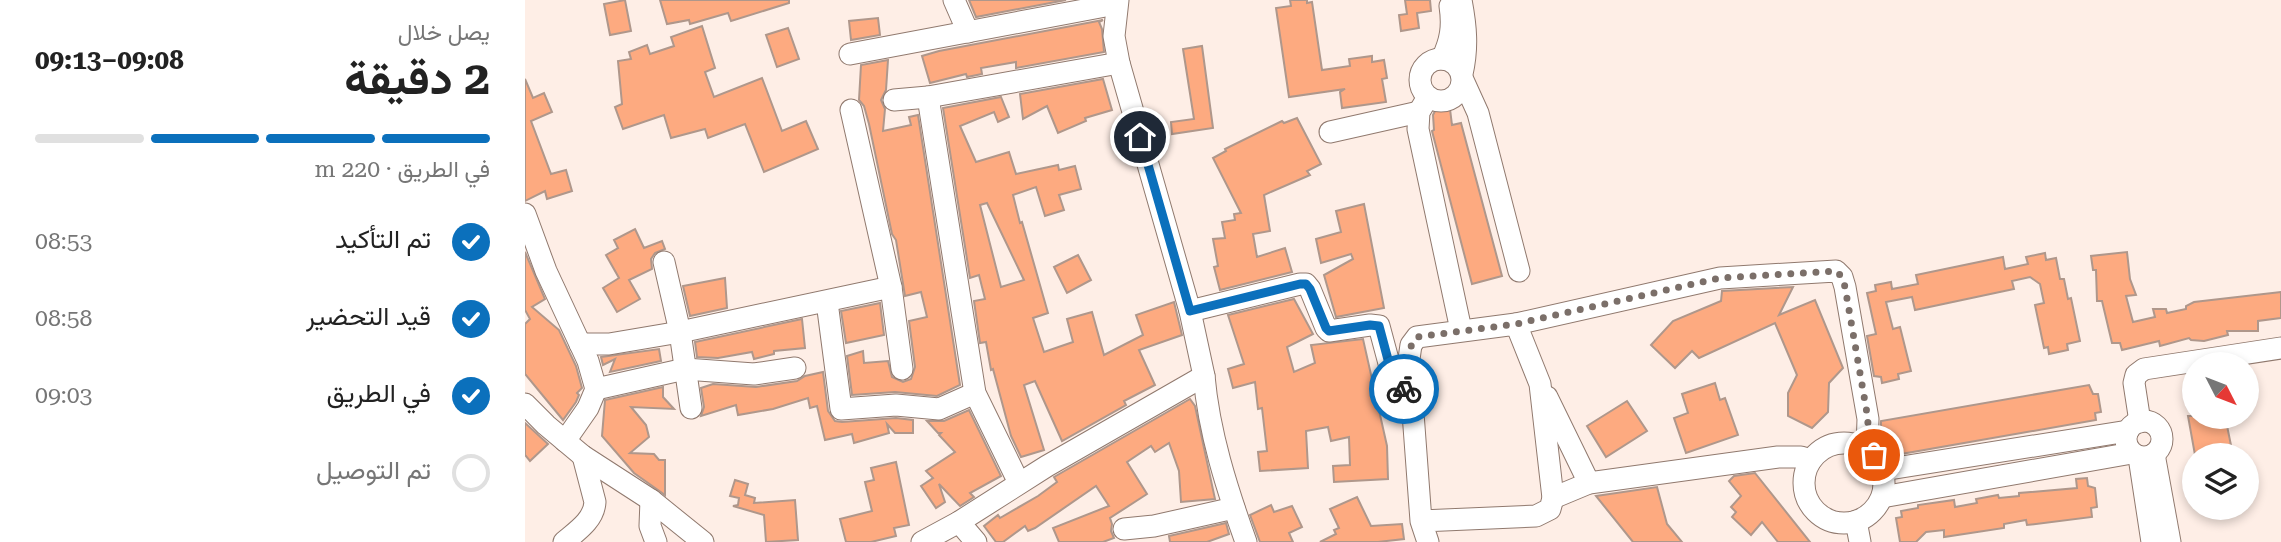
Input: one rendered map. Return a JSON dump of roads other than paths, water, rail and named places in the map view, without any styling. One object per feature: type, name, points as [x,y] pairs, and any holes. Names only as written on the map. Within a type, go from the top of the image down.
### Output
[{"type":"street","points":[[954,0],[968,32]]},
{"type":"street","points":[[1442,59],[1450,44],[1453,23],[1449,0]]},
{"type":"street","points":[[1331,132],[1441,102],[1454,98],[1459,93],[1467,31],[1461,0]]},
{"type":"street","points":[[850,54],[1117,2],[1114,36],[1119,63],[1190,311],[1224,480],[1246,542]]},
{"type":"street","points":[[1461,330],[1418,129],[1424,105],[1421,73],[1429,63],[1442,59],[1454,63],[1478,113],[1519,271]]},
{"type":"street","points":[[894,100],[928,97],[1119,63]]},
{"type":"street","points":[[928,97],[975,393],[1019,483]]},
{"type":"street","points":[[851,110],[891,287],[902,369]]},
{"type":"street","points":[[525,214],[546,271],[588,361],[596,388],[588,408],[565,440]]},
{"type":"street","points":[[664,262],[680,332],[691,408]]},
{"type":"street","points":[[1428,542],[1421,521],[1409,359],[1413,341],[1417,337],[1516,324],[1720,278],[1836,271],[1842,277],[1845,287],[1868,419],[1867,449]]},
{"type":"street","points":[[1190,311],[1306,284],[1329,331],[1379,326],[1396,387],[1411,389]]},
{"type":"street","points":[[580,344],[609,344],[680,332],[891,287]]},
{"type":"street","points":[[827,302],[841,409],[895,405],[939,410],[975,393]]},
{"type":"street","points":[[1516,324],[1540,384],[1589,483]]},
{"type":"street","points":[[2170,542],[2142,455],[2127,447],[2126,439],[2134,426],[2136,375],[2144,369],[2281,348]]},
{"type":"street","points":[[596,388],[685,369],[754,374],[795,369]]},
{"type":"street","points":[[922,542],[1204,376]]},
{"type":"street","points":[[1421,521],[1536,516],[1550,509],[1553,498],[1540,384]]},
{"type":"street","points":[[525,404],[583,456],[652,500],[703,542]]},
{"type":"street","points":[[1882,497],[2142,455],[2159,448],[2161,440],[2160,432],[2148,422],[1883,470]]},
{"type":"street","points":[[1841,443],[1867,449],[1883,470],[1882,497],[1872,512],[1856,521],[1847,522],[1830,520],[1815,510],[1804,486],[1811,460],[1824,448],[1841,443]]},
{"type":"street","points":[[2142,455],[2152,542]]},
{"type":"street","points":[[564,542],[582,526],[594,509],[595,502],[583,456]]},
{"type":"street","points":[[1553,498],[1589,483],[1779,457],[1811,460]]},
{"type":"street","points":[[652,500],[650,526],[656,542]]},
{"type":"street","points":[[1124,529],[1154,526],[1234,508]]},
{"type":"street","points":[[1856,521],[1860,542]]},
{"type":"street","points":[[959,522],[968,542]]},
{"type":"street","points":[[959,522],[977,542]]}]
